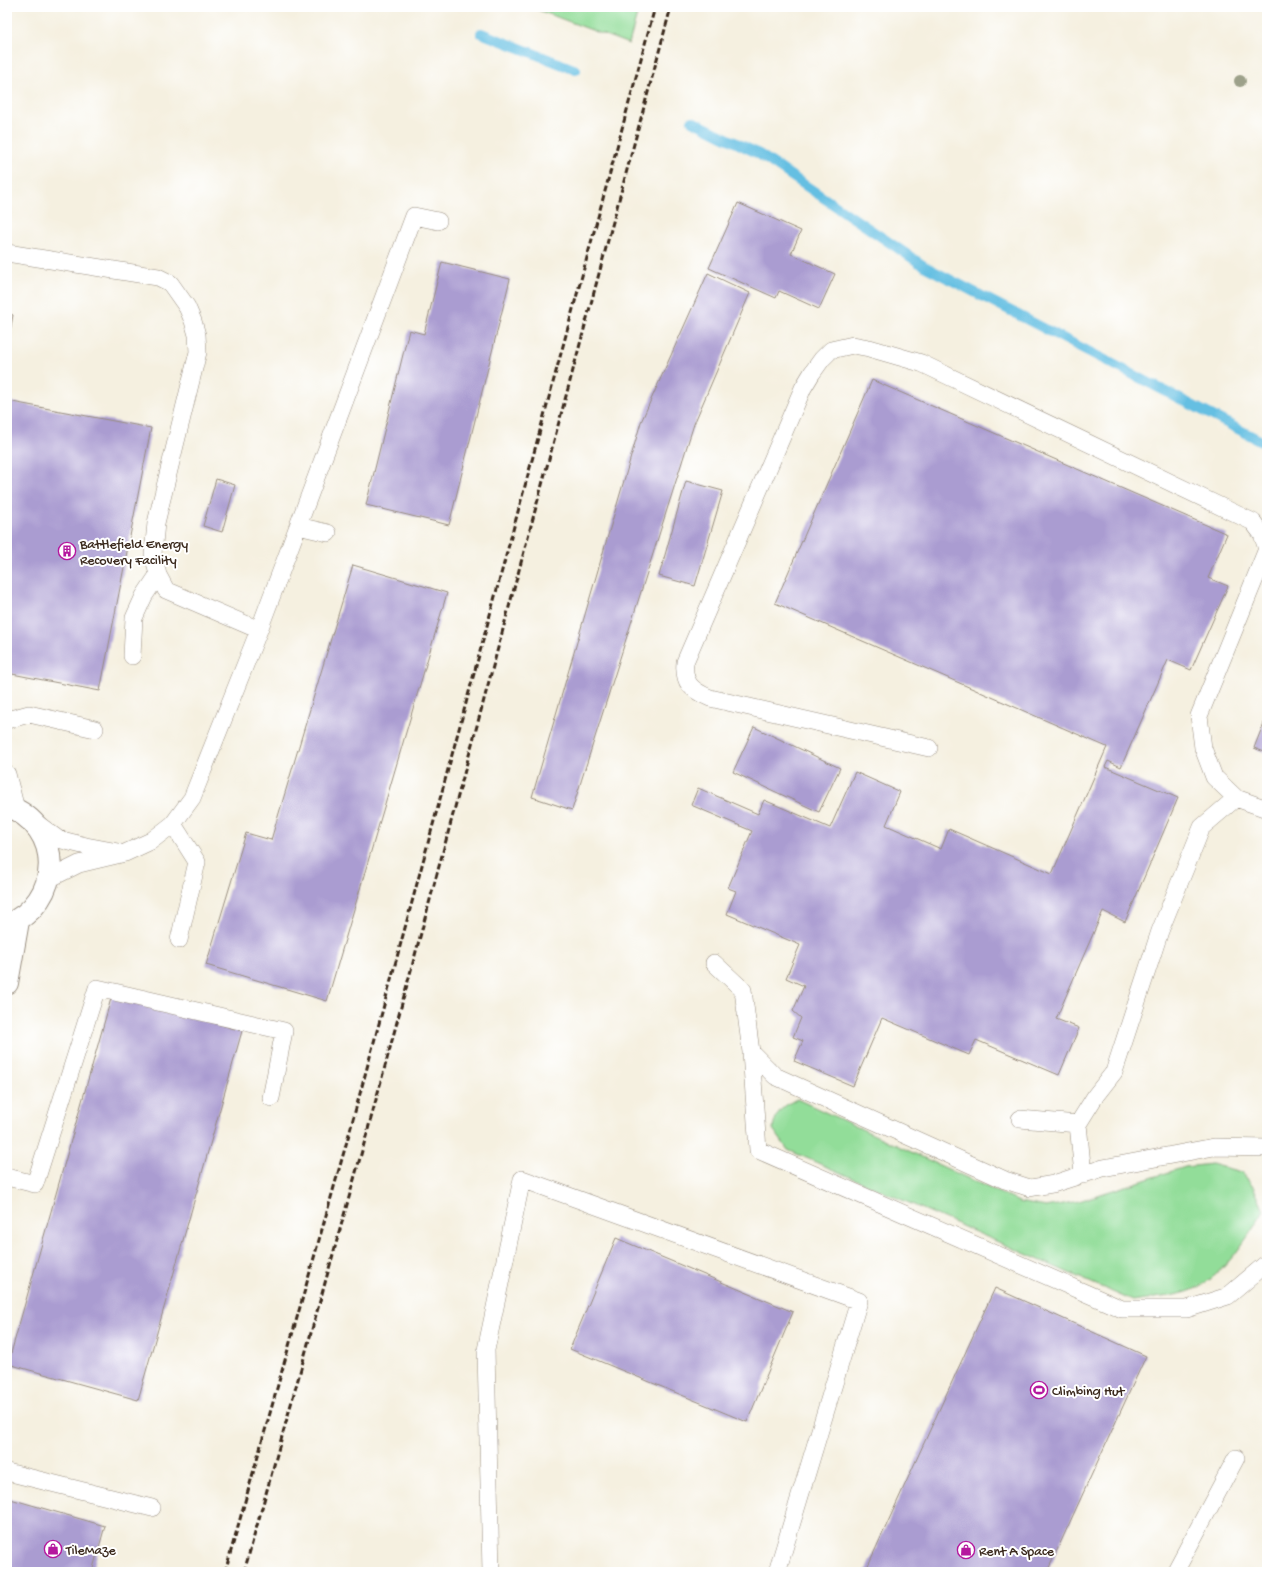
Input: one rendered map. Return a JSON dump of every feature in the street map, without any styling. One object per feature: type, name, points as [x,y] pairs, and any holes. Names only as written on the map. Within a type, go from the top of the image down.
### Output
[{"type":"street","points":[[7,983],[12,923],[28,913],[38,903],[49,879],[50,863],[47,847],[41,833],[18,811]]},
{"type":"lane","points":[[49,879],[79,864],[125,853],[151,841],[173,824],[192,798],[259,630],[414,216],[438,221]]},
{"type":"lane","points":[[7,254],[158,277],[170,283],[187,307],[197,335],[198,352],[156,523],[153,554],[158,575],[166,590],[259,630]]},
{"type":"lane","points":[[929,748],[710,698],[692,688],[687,682],[684,673],[685,662],[803,388],[822,359],[832,350],[853,345],[921,363],[1253,522],[1262,534],[1267,549],[1199,716],[1203,748],[1214,777],[1236,798],[1267,809]]},
{"type":"lane","points":[[298,526],[328,533]]},
{"type":"lane","points":[[132,656],[134,618],[144,596],[158,575]]},
{"type":"lane","points":[[7,720],[29,714],[95,729]]},
{"type":"lane","points":[[7,774],[18,811],[58,839],[125,853]]},
{"type":"lane","points":[[1083,1175],[1078,1124],[1096,1095],[1114,1072],[1160,931],[1202,827],[1236,798]]},
{"type":"lane","points":[[173,824],[197,862],[179,940]]},
{"type":"lane","points":[[714,963],[743,990],[751,1052],[758,1150],[1122,1309],[1187,1309],[1228,1296],[1267,1263]]},
{"type":"lane","points":[[7,1176],[35,1184],[97,988],[284,1031],[271,1098]]},
{"type":"lane","points":[[751,1052],[775,1076],[1005,1180],[1030,1188],[1053,1184],[1103,1168],[1214,1147],[1267,1148]]},
{"type":"lane","points":[[1020,1119],[1078,1124]]},
{"type":"lane","points":[[491,1572],[486,1350],[522,1179],[859,1301],[777,1572]]},
{"type":"lane","points":[[1175,1572],[1236,1458]]},
{"type":"lane","points":[[7,1472],[152,1508]]},
{"type":"green space","points":[[530,7],[639,7],[629,44]]},
{"type":"green space","points":[[797,1099],[1019,1202],[1046,1207],[1079,1201],[1185,1167],[1212,1164],[1241,1172],[1254,1188],[1264,1211],[1232,1258],[1211,1279],[1199,1287],[1181,1294],[1133,1301],[788,1150],[773,1129],[780,1111]]},
{"type":"building","points":[[738,203],[801,231],[791,254],[835,274],[819,309],[779,291],[776,298],[709,268]]},
{"type":"building","points":[[442,262],[510,279],[449,525],[366,505],[409,330],[424,334]]},
{"type":"building","points":[[708,273],[750,293],[694,424],[572,810],[532,797],[641,422]]},
{"type":"building","points":[[7,313],[13,315],[8,343],[7,343]]},
{"type":"building","points":[[872,380],[1227,534],[1208,578],[1228,586],[1191,670],[1168,660],[1121,767],[1108,761],[1105,767],[1178,798],[1125,922],[1103,911],[1056,1019],[1079,1028],[1059,1075],[976,1040],[969,1055],[882,1018],[853,1086],[794,1061],[803,1041],[793,1037],[801,1018],[793,1011],[804,986],[786,978],[800,945],[727,914],[736,891],[728,888],[752,831],[691,805],[698,788],[758,814],[764,800],[830,828],[855,772],[900,792],[886,825],[941,849],[949,829],[1052,874],[1107,747],[775,603]]},
{"type":"building","name":"Battlefield Energy Recovery Facility","points":[[7,401],[151,428],[100,691],[7,673]]},
{"type":"building","points":[[216,479],[235,485],[222,532],[203,526]]},
{"type":"building","points":[[686,481],[723,491],[695,586],[659,576]]},
{"type":"building","points":[[353,565],[447,593],[327,1001],[206,965],[246,833],[271,840]]},
{"type":"building","points":[[1267,715],[1267,753],[1254,748]]},
{"type":"building","points":[[754,727],[840,768],[819,812],[733,772]]},
{"type":"building","points":[[112,995],[242,1031],[138,1400],[8,1364]]},
{"type":"building","points":[[616,1238],[793,1312],[747,1422],[570,1349]]},
{"type":"building","points":[[995,1288],[1146,1356],[1047,1572],[865,1572]]},
{"type":"building","name":"TileMaze","points":[[7,1498],[105,1526],[92,1572],[7,1572]]},
{"type":"waterway","points":[[481,33],[576,70]]},
{"type":"waterway","points":[[692,121],[759,154],[924,266],[1267,444]]},
{"type":"railway","points":[[225,1572],[349,1134],[655,7]]},
{"type":"railway","points":[[244,1572],[367,1133],[671,7]]},
{"type":"place","name":"Battlefield Energy Recovery Facility","points":[[67,551]]},
{"type":"place","name":"Climbing Hut","points":[[1039,1390]]},
{"type":"place","name":"TileMaze","points":[[53,1549]]},
{"type":"place","name":"Rent A Space","points":[[966,1550]]}]
